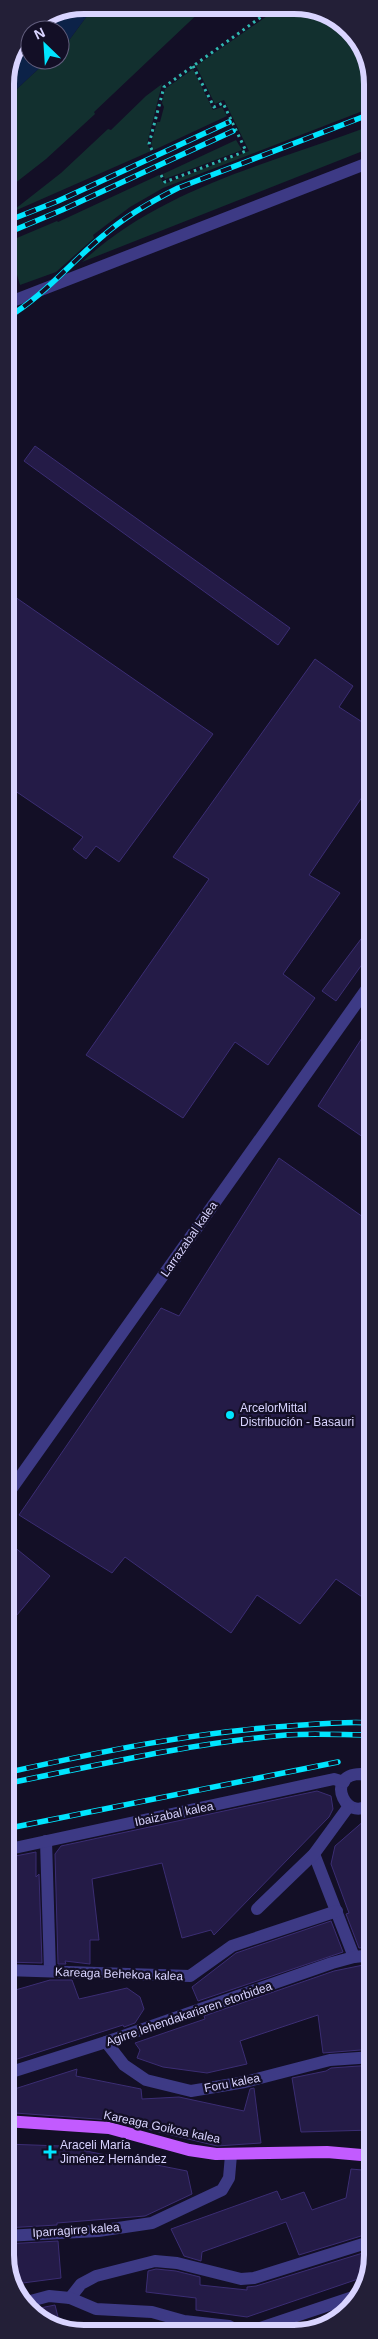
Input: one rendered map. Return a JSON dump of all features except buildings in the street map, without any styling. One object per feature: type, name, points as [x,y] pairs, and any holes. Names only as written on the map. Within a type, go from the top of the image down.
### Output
[{"type":"main road","name":"Kareaga Goikoa kalea","points":[[14,2122],[109,2128],[190,2150],[231,2156],[302,2152],[364,2155]]},
{"type":"street","points":[[14,301],[364,165]]},
{"type":"street","points":[[346,172],[364,172]]},
{"type":"street","name":"Larrazabal kalea","points":[[14,1485],[364,993]]},
{"type":"street","name":"Ibaizabal kalea","points":[[14,1848],[334,1779],[344,1782],[357,1774],[364,1775]]},
{"type":"street","points":[[344,1782],[341,1787],[342,1798],[349,1806],[364,1808]]},
{"type":"street","points":[[257,1909],[314,1854],[349,1806]]},
{"type":"street","points":[[46,1841],[50,1972]]},
{"type":"street","points":[[314,1854],[354,1957]]},
{"type":"street","name":"Kareaga Behekoa kalea","points":[[14,1970],[190,1976],[232,1946],[337,1911]]},
{"type":"street","name":"Agirre lehendakariaren etorbidea","points":[[14,2071],[106,2042],[354,1957],[364,1956]]},
{"type":"street","name":"Foru kalea","points":[[106,2042],[124,2065],[146,2080],[192,2091],[245,2082],[330,2060],[364,2057]]},
{"type":"street","name":"Iparragirre kalea","points":[[14,2236],[98,2231],[152,2223],[222,2190],[229,2178],[231,2156]]},
{"type":"street","points":[[70,2298],[81,2284],[96,2276],[155,2261],[177,2263],[241,2279],[254,2278],[363,2244]]},
{"type":"street","points":[[31,2301],[49,2296],[70,2298],[96,2309],[152,2312],[184,2321],[220,2325]]},
{"type":"street","points":[[268,2325],[349,2298]]},
{"type":"path","points":[[152,150],[149,144],[164,87],[265,14]]},
{"type":"path","points":[[161,174],[165,182],[246,150],[224,103],[214,107],[193,66]]},
{"type":"green space","points":[[88,14],[198,14],[94,112],[95,114],[46,159],[14,184],[14,92],[37,70],[70,70],[70,39]]},
{"type":"green space","points":[[270,14],[303,14],[312,16],[325,21],[340,31],[355,49],[362,66],[364,79],[364,110],[163,188],[130,207],[93,235],[94,238],[56,272],[20,285],[14,264],[14,239],[58,222],[159,175],[164,184],[249,151],[224,100],[215,104],[196,66]]},
{"type":"green space","points":[[193,69],[213,110],[222,107],[227,116],[154,150],[151,144],[157,122],[160,122],[164,107],[162,103],[165,89]]},
{"type":"green space","points":[[162,84],[147,144],[151,151],[14,211],[61,173],[108,129],[111,130],[146,96]]},
{"type":"green space","points":[[364,128],[364,151],[82,262],[114,236],[147,214],[183,196],[258,165]]},
{"type":"green space","points":[[236,140],[242,150],[165,179],[163,174]]},
{"type":"water","points":[[88,14],[70,39],[70,20],[55,20],[70,15]]},
{"type":"water","points":[[20,55],[20,70],[37,70],[14,92],[15,70]]},
{"type":"railway","points":[[14,313],[44,290],[92,245],[149,203],[178,188],[364,116]]},
{"type":"railway","points":[[14,218],[58,201],[229,122]]},
{"type":"railway","points":[[14,230],[233,131]]},
{"type":"railway","points":[[14,1771],[111,1750],[218,1733],[321,1724],[364,1723]]},
{"type":"railway","points":[[14,1782],[145,1755],[215,1743],[297,1734],[364,1735]]},
{"type":"railway","points":[[14,1827],[338,1762]]},
{"type":"place","name":"ArcelorMittal Distribución - Basauri","points":[[230,1415]]},
{"type":"place","name":"Araceli María Jiménez Hernández","points":[[50,2152]]}]
